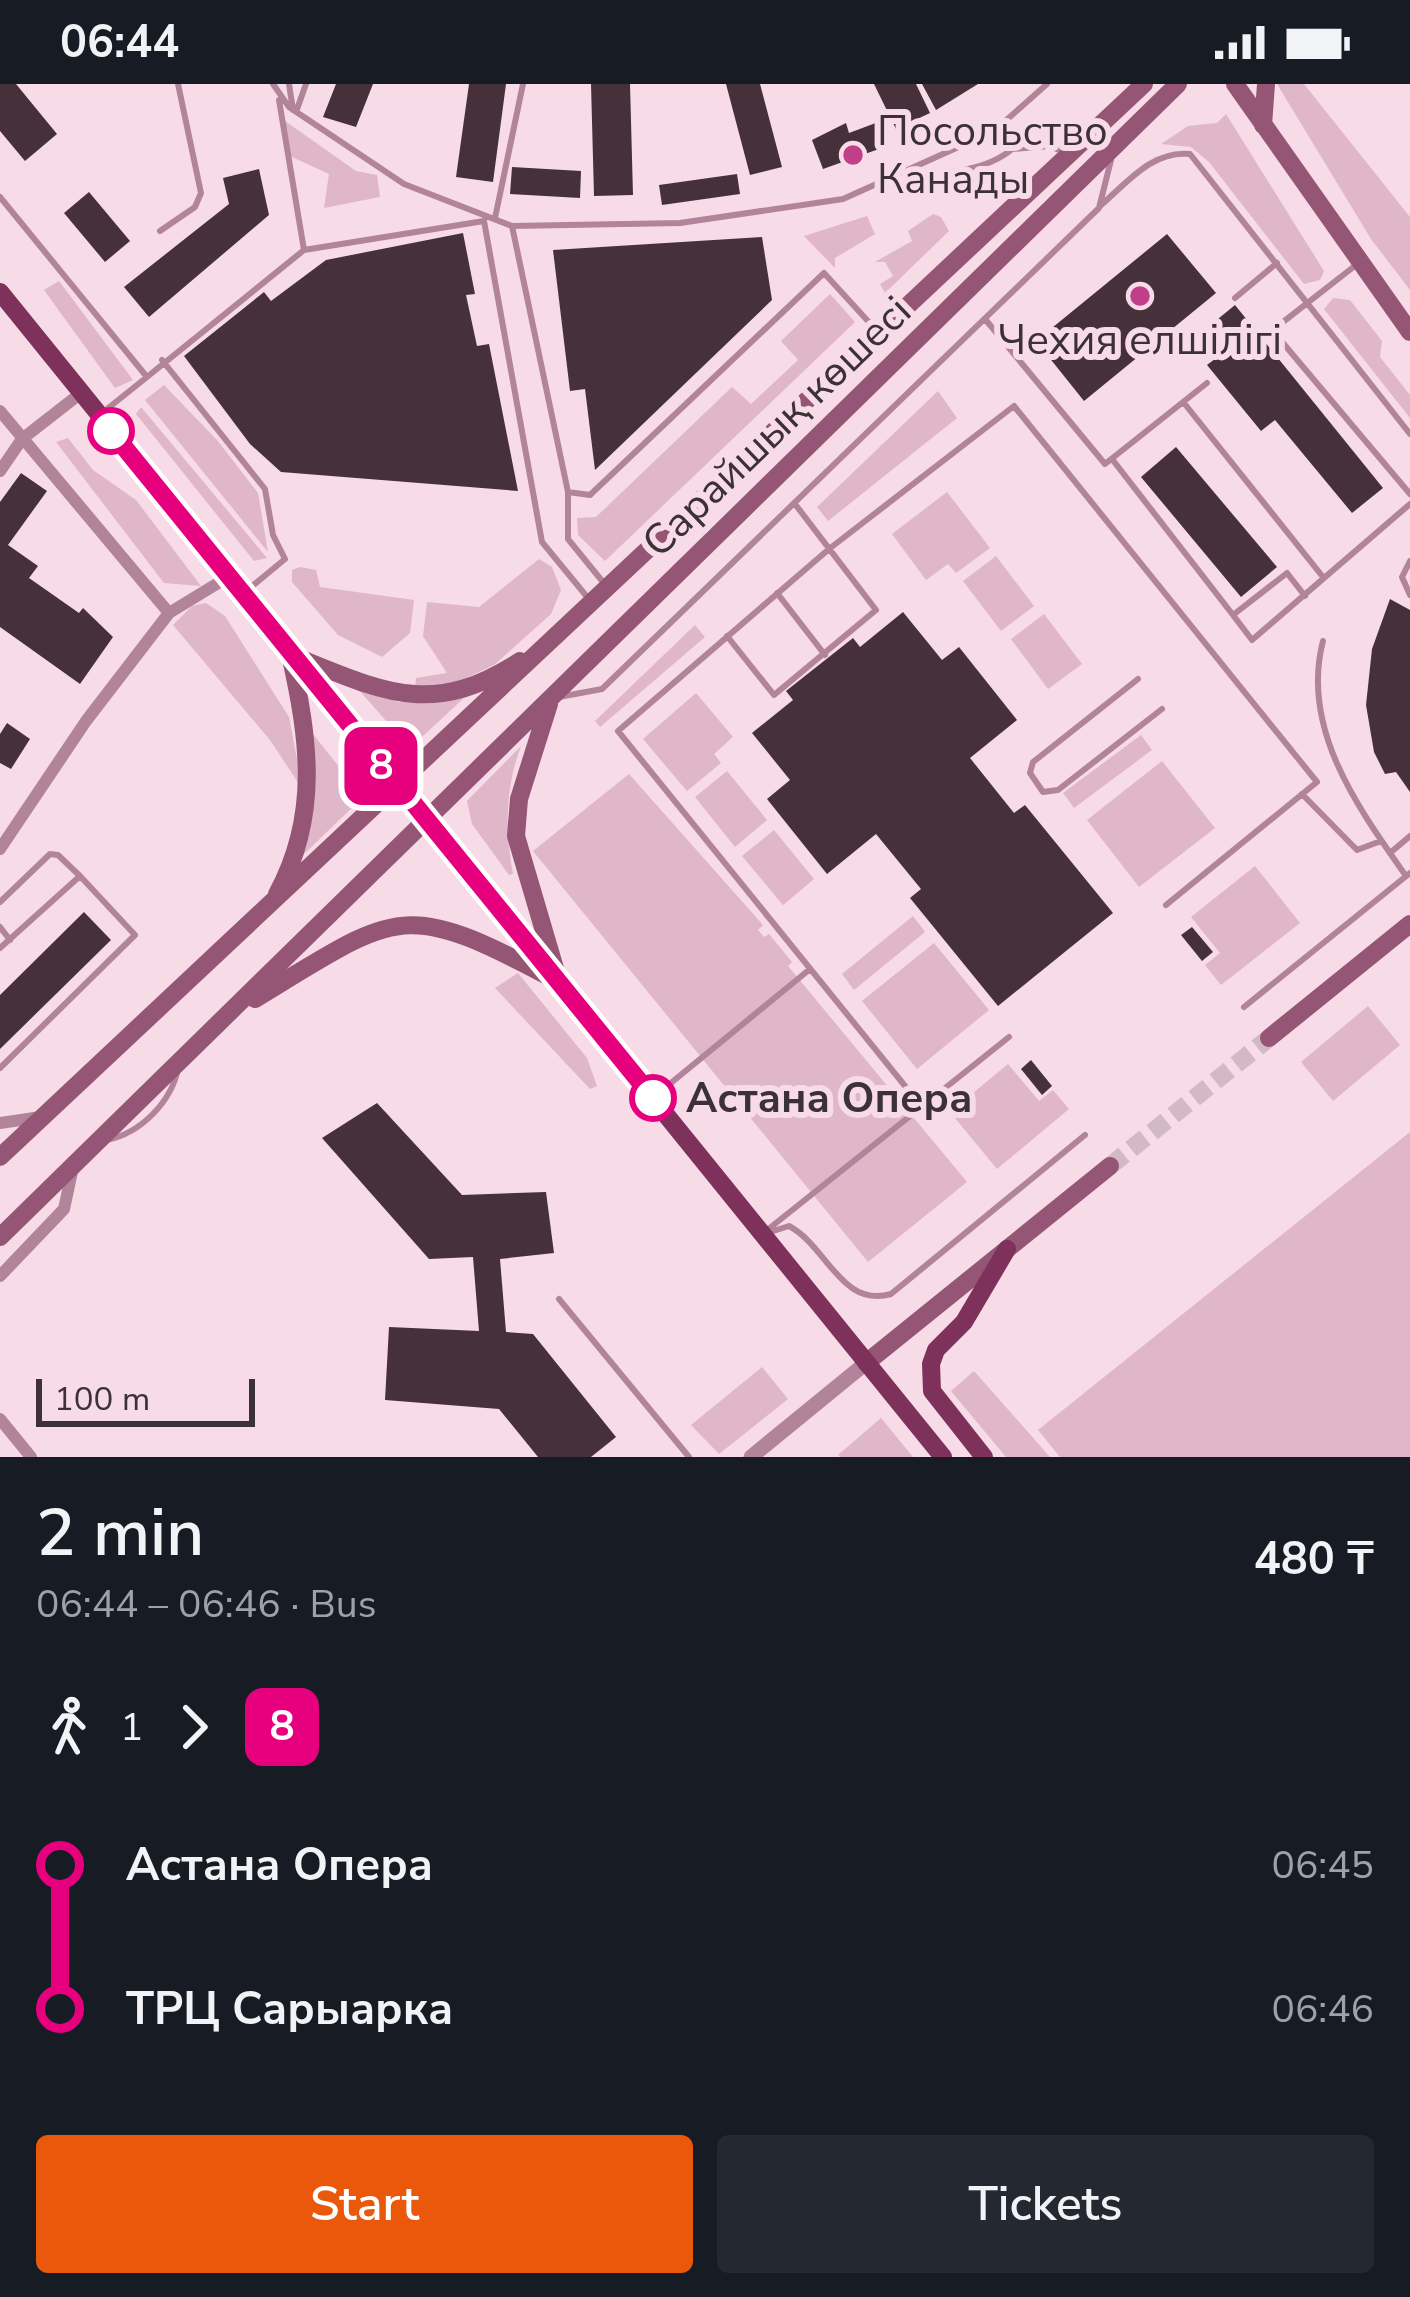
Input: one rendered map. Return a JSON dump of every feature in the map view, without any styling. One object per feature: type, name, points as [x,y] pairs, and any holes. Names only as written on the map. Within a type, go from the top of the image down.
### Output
[{"type":"main road","name":"Сарайшық көшесі","points":[[0,1157],[1144,84]]},
{"type":"main road","name":"Сарайшық көшесі","points":[[229,1015],[1178,84]]},
{"type":"main road","points":[[1234,84],[1410,332]]},
{"type":"main road","points":[[1263,124],[1266,84]]},
{"type":"main road","points":[[0,292],[943,1457]]},
{"type":"main road","points":[[290,654],[381,689],[430,698],[488,682],[555,640]]},
{"type":"main road","points":[[268,910],[287,874],[310,801],[303,711],[290,654]]},
{"type":"main road","points":[[550,700],[519,799],[516,836],[559,982]]},
{"type":"main road","points":[[0,1238],[229,1015],[343,944],[386,925],[417,924],[464,934],[559,982]]},
{"type":"main road","points":[[1268,1038],[1410,924]]},
{"type":"main road","points":[[866,1363],[1109,1166]]},
{"type":"main road","points":[[984,1457],[932,1391],[931,1364],[964,1322],[1007,1249]]},
{"type":"street","points":[[0,471],[22,439],[81,393]]},
{"type":"street","points":[[0,411],[169,613]]},
{"type":"street","points":[[0,849],[169,613],[228,577]]},
{"type":"street","points":[[0,1123],[42,1117]]},
{"type":"street","points":[[0,1276],[55,1224],[68,1200],[73,1166]]},
{"type":"street","points":[[751,1457],[866,1363]]},
{"type":"street","points":[[0,1419],[31,1457]]},
{"type":"lane","points":[[160,231],[195,207],[202,193],[178,84]]},
{"type":"lane","points":[[273,84],[304,250]]},
{"type":"lane","points":[[289,84],[295,111]]},
{"type":"lane","points":[[295,111],[306,84]]},
{"type":"lane","points":[[495,218],[523,84]]},
{"type":"lane","points":[[279,97],[404,184],[512,226],[680,223],[843,200],[994,131],[1044,85]]},
{"type":"lane","points":[[994,131],[1012,149]]},
{"type":"lane","points":[[910,170],[933,175],[1000,159],[1012,149],[1049,146],[1070,154]]},
{"type":"lane","points":[[1099,208],[1114,148]]},
{"type":"lane","points":[[550,700],[602,689],[1099,208],[1154,160],[1173,152],[1190,154],[1410,434]]},
{"type":"lane","points":[[0,196],[147,377]]},
{"type":"lane","points":[[99,416],[304,250],[484,221],[542,542],[594,604]]},
{"type":"lane","points":[[512,226],[568,492],[568,539],[609,590]]},
{"type":"lane","points":[[1235,298],[1277,263]]},
{"type":"lane","points":[[1264,336],[1358,263]]},
{"type":"lane","points":[[568,492],[590,495],[824,273],[880,334]]},
{"type":"lane","points":[[985,319],[1106,464],[1207,383]]},
{"type":"lane","points":[[1272,330],[1410,494]]},
{"type":"lane","points":[[162,361],[265,489],[273,536],[285,559],[242,594]]},
{"type":"lane","points":[[1184,404],[1323,577]]},
{"type":"lane","points":[[922,1107],[618,731],[830,549],[1014,406],[1316,782],[1166,904]]},
{"type":"lane","points":[[1112,459],[1252,640],[1410,504]]},
{"type":"lane","points":[[727,635],[774,695],[876,610],[795,504]]},
{"type":"lane","points":[[1410,561],[1402,577],[1410,595]]},
{"type":"lane","points":[[1233,615],[1287,573],[1305,596]]},
{"type":"lane","points":[[777,593],[825,655]]},
{"type":"lane","points":[[1244,1007],[1408,874],[1347,789],[1329,738],[1318,680],[1323,641]]},
{"type":"lane","points":[[1138,679],[1033,762],[1030,772],[1043,792],[1058,790],[1162,709]]},
{"type":"lane","points":[[1302,794],[1357,850],[1381,841]]},
{"type":"lane","points":[[1390,853],[1410,836]]},
{"type":"lane","points":[[0,902],[50,854],[58,855],[135,938],[0,1068]]},
{"type":"lane","points":[[0,948],[80,876]]},
{"type":"lane","points":[[0,926],[10,940]]},
{"type":"lane","points":[[653,1098],[810,969]]},
{"type":"lane","points":[[763,1234],[1009,1036]]},
{"type":"lane","points":[[763,1234],[789,1226],[804,1233],[851,1289],[865,1297],[891,1294],[1085,1135]]},
{"type":"lane","points":[[559,1299],[689,1457]]},
{"type":"shaded area","points":[[1277,84],[1304,84],[1410,217],[1410,290],[1371,239]]},
{"type":"shaded area","points":[[1226,114],[1324,271],[1320,280],[1304,284],[1209,162],[1191,147],[1161,144],[1188,126],[1217,123]]},
{"type":"shaded area","points":[[285,121],[356,171],[377,175],[380,197],[324,208],[329,174],[290,156]]},
{"type":"shaded area","points":[[933,214],[941,217],[949,231],[885,293],[880,284],[893,276],[885,262],[875,262],[912,241],[908,231]]},
{"type":"shaded area","points":[[867,216],[875,234],[835,258],[835,268],[804,236]]},
{"type":"shaded area","points":[[59,281],[133,380],[115,388],[44,290]]},
{"type":"shaded area","points":[[830,294],[855,322],[605,561],[578,535],[577,518],[596,517],[732,387],[751,404],[798,360],[781,341]]},
{"type":"shaded area","points":[[1333,298],[1350,300],[1382,341],[1380,357],[1410,395],[1410,418],[1324,309]]},
{"type":"shaded area","points":[[164,385],[217,440],[258,493],[268,552],[145,400]]},
{"type":"shaded area","points":[[938,391],[957,418],[828,521],[817,507]]},
{"type":"shaded area","points":[[141,407],[267,558],[254,561],[136,414]]},
{"type":"shaded area","points":[[68,438],[93,470],[136,500],[201,586],[164,583],[56,442]]},
{"type":"shaded area","points":[[947,492],[990,548],[956,573],[948,564],[926,580],[892,534]]},
{"type":"shaded area","points":[[996,556],[1034,606],[1001,631],[963,581]]},
{"type":"shaded area","points":[[539,559],[552,567],[561,590],[551,614],[494,665],[451,685],[415,689],[416,678],[447,673],[423,636],[427,602],[479,607]]},
{"type":"shaded area","points":[[292,570],[316,570],[320,587],[414,600],[410,633],[382,657],[338,635],[292,582]]},
{"type":"shaded area","points":[[206,603],[225,616],[289,717],[303,790],[270,740],[173,625],[192,606]]},
{"type":"shaded area","points":[[1044,614],[1082,664],[1048,689],[1011,639]]},
{"type":"shaded area","points":[[695,625],[705,637],[600,727],[595,721]]},
{"type":"shaded area","points":[[351,681],[398,702],[465,697],[410,748]]},
{"type":"shaded area","points":[[696,693],[733,737],[714,754],[721,763],[687,791],[643,739]]},
{"type":"shaded area","points":[[309,729],[363,797],[299,859],[314,802]]},
{"type":"shaded area","points":[[1141,735],[1152,750],[1074,808],[1063,793]]},
{"type":"shaded area","points":[[521,746],[509,793],[513,874],[509,875],[472,824],[467,801]]},
{"type":"shaded area","points":[[1162,761],[1215,828],[1139,887],[1087,820]]},
{"type":"shaded area","points":[[727,771],[767,820],[735,847],[695,797]]},
{"type":"shaded area","points":[[629,774],[763,925],[758,930],[764,937],[769,934],[792,962],[788,966],[967,1182],[868,1262],[533,851]]},
{"type":"shaded area","points":[[774,830],[814,879],[783,905],[742,856]]},
{"type":"shaded area","points":[[1255,866],[1300,923],[1221,985],[1205,965],[1220,953],[1191,917]]},
{"type":"shaded area","points":[[913,916],[925,932],[854,990],[842,974]]},
{"type":"shaded area","points":[[934,943],[989,1010],[917,1069],[862,1001]]},
{"type":"shaded area","points":[[518,973],[587,1058],[597,1086],[590,1089],[495,988]]},
{"type":"shaded area","points":[[1368,1006],[1400,1045],[1333,1101],[1301,1062]]},
{"type":"shaded area","points":[[1008,1064],[1039,1101],[1053,1090],[1069,1109],[997,1169],[950,1112]]},
{"type":"shaded area","points":[[1410,1132],[1410,1457],[1060,1457],[1038,1430]]},
{"type":"shaded area","points":[[762,1367],[788,1399],[719,1454],[691,1425]]},
{"type":"shaded area","points":[[974,1371],[1050,1457],[1006,1457],[951,1391]]},
{"type":"shaded area","points":[[881,1418],[913,1457],[838,1455]]},
{"type":"building","points":[[0,84],[16,84],[57,134],[25,161],[0,131]]},
{"type":"building","points":[[336,84],[373,84],[356,127],[323,117]]},
{"type":"building","points":[[469,84],[506,84],[493,182],[456,177]]},
{"type":"building","points":[[591,84],[630,84],[633,195],[594,196]]},
{"type":"building","points":[[726,84],[760,84],[782,167],[750,175]]},
{"type":"building","points":[[874,84],[916,84],[930,113],[896,129]]},
{"type":"building","points":[[922,84],[978,84],[936,110]]},
{"type":"building","points":[[881,121],[890,145],[823,169],[812,140],[846,123],[849,133]]},
{"type":"building","points":[[512,167],[581,171],[580,198],[510,194]]},
{"type":"building","points":[[259,169],[269,215],[149,317],[124,287],[229,204],[223,178]]},
{"type":"building","points":[[737,174],[740,194],[662,205],[659,185]]},
{"type":"building","points":[[89,192],[130,241],[105,262],[64,213]]},
{"type":"building","points":[[463,233],[475,294],[466,295],[477,346],[489,344],[518,491],[281,472],[250,444],[184,356],[264,292],[271,301],[326,260]]},
{"type":"building","points":[[1167,234],[1216,293],[1084,401],[1036,341]]},
{"type":"building","points":[[762,237],[772,300],[595,470],[585,389],[570,391],[553,250]]},
{"type":"building","points":[[1235,305],[1383,488],[1352,513],[1275,420],[1261,431],[1207,365],[1220,355],[1202,332]]},
{"type":"building","points":[[1176,447],[1277,567],[1241,597],[1141,477]]},
{"type":"building","points":[[21,473],[47,491],[8,545],[38,566],[29,578],[79,613],[83,608],[113,637],[80,684],[0,627],[0,502]]},
{"type":"building","points":[[1390,599],[1410,610],[1410,792],[1396,772],[1385,774],[1374,752],[1366,705],[1372,649]]},
{"type":"building","name":"Астана Опера","points":[[903,612],[942,660],[959,647],[1017,720],[970,758],[1014,813],[1025,805],[1113,913],[998,1006],[910,898],[921,889],[876,834],[827,874],[767,799],[790,780],[752,733],[793,700],[786,691],[853,638],[860,647]]},
{"type":"building","points":[[7,723],[30,739],[11,769],[0,763],[0,734]]},
{"type":"building","points":[[84,912],[111,940],[0,1049],[0,995]]},
{"type":"building","points":[[1192,927],[1213,952],[1202,961],[1181,935]]},
{"type":"building","points":[[1031,1060],[1052,1086],[1042,1095],[1021,1069]]},
{"type":"building","points":[[377,1103],[462,1195],[546,1192],[554,1253],[500,1259],[506,1332],[533,1334],[616,1437],[591,1457],[538,1457],[499,1409],[385,1400],[389,1327],[479,1331],[473,1257],[429,1259],[322,1138]]},
{"type":"tunnel","points":[[1110,1166],[1269,1038]]},
{"type":"bus line","name":"8","points":[[111,431],[653,1098]]},
{"type":"place","name":"Посольство Канады","points":[[853,155]]},
{"type":"place","name":"Чехия елшілігі","points":[[1140,296]]},
{"type":"place","name":"Астана Опера","points":[[653,1098]]}]
